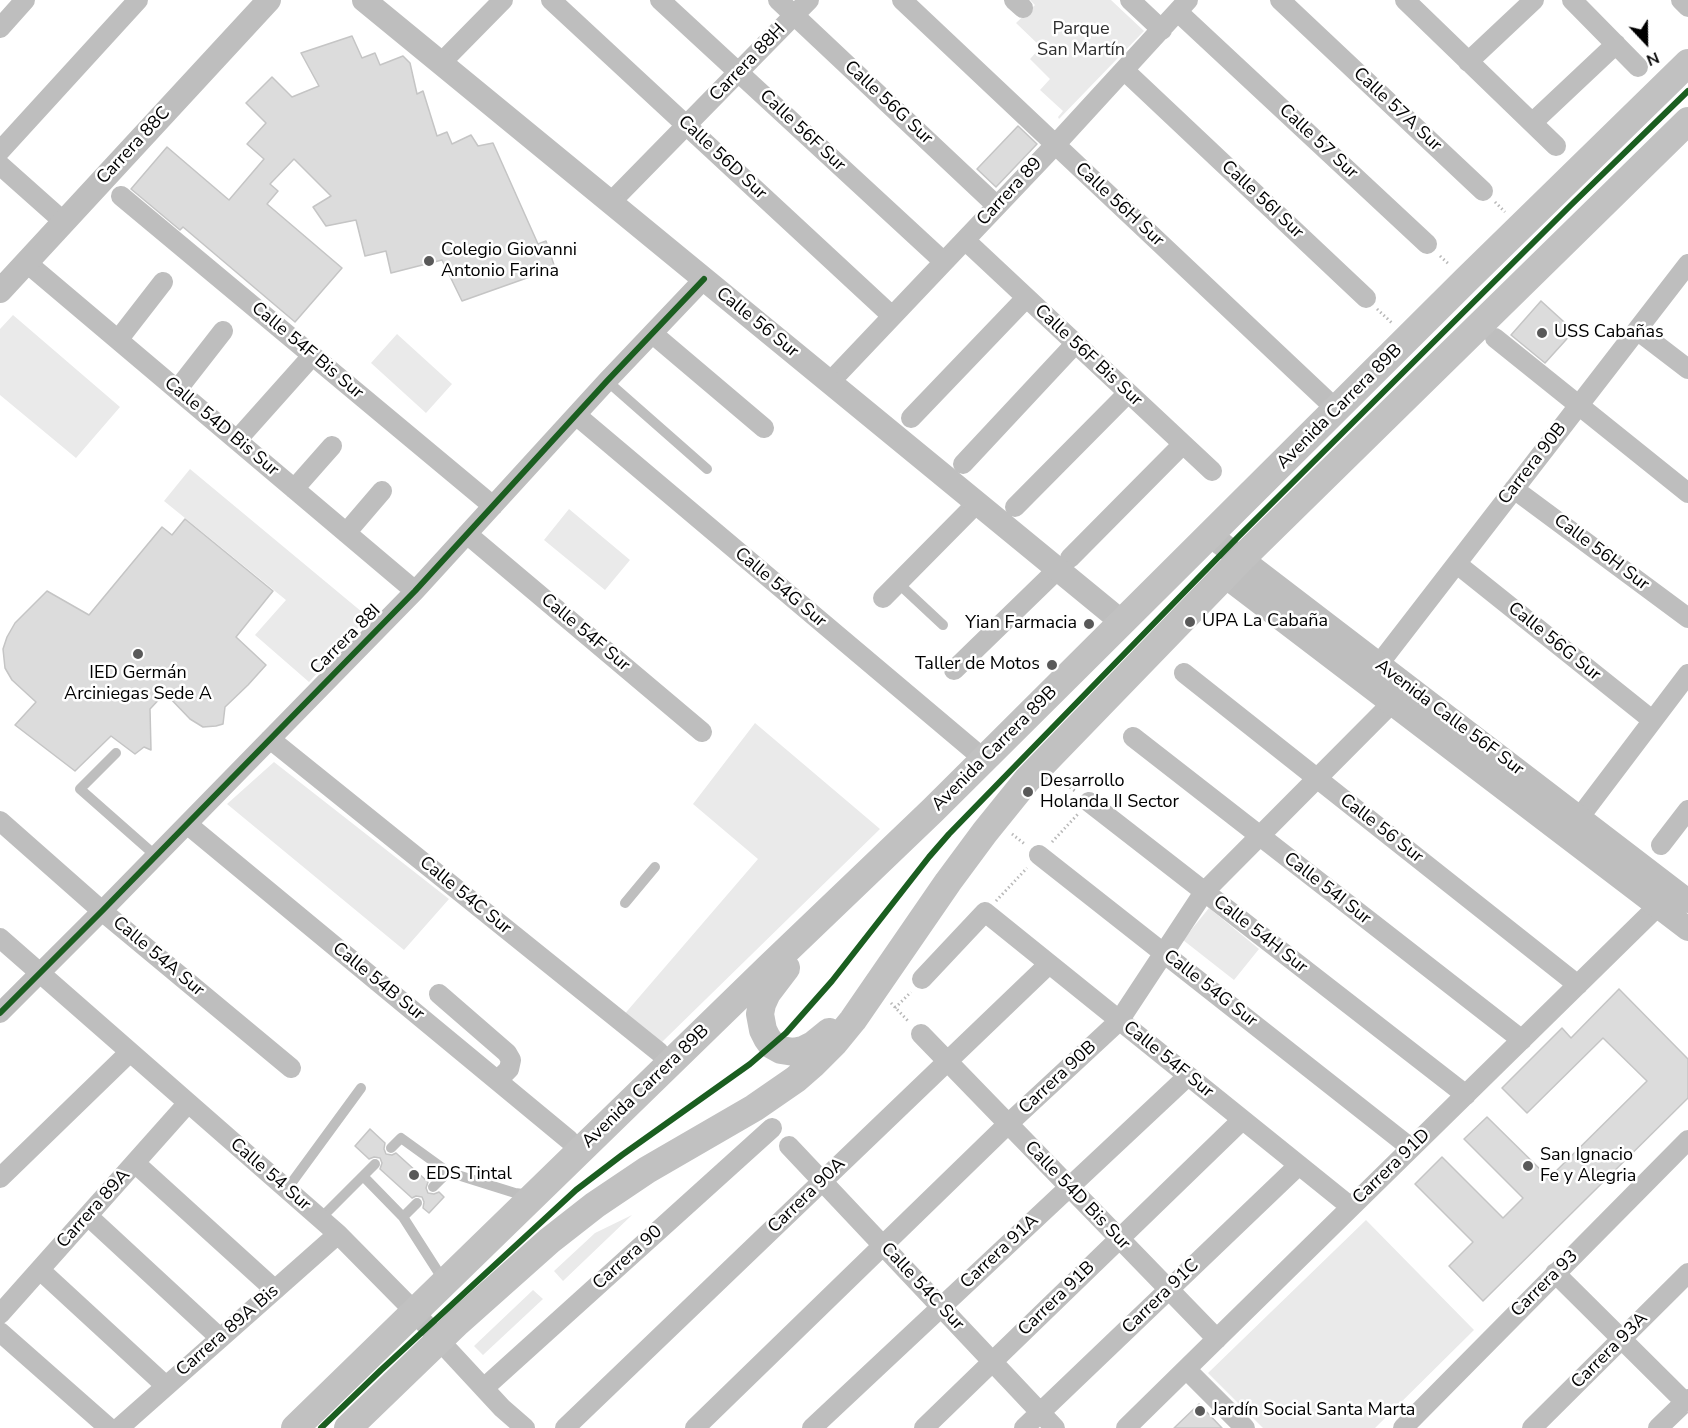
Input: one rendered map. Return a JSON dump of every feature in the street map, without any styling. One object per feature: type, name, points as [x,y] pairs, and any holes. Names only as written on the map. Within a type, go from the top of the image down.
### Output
[{"type":"main road","name":"Avenida Carrera 89B","points":[[295,1428],[985,760],[1466,280],[1688,63]]},
{"type":"main road","points":[[354,1426],[439,1340],[549,1241],[595,1205],[647,1170],[754,1108],[796,1079],[835,1042],[864,1005],[948,882],[1028,780],[1233,567],[1688,121]]},
{"type":"main road","points":[[837,902],[767,993],[762,1004],[760,1014],[763,1030],[772,1045],[788,1052],[803,1050],[813,1045],[835,1026],[894,961]]},
{"type":"street","points":[[0,28],[25,0]]},
{"type":"street","points":[[0,151],[138,0]]},
{"type":"street","name":"Carrera 88C","points":[[0,291],[269,0]]},
{"type":"street","name":"Calle 56 Sur","points":[[364,0],[977,503],[1064,563],[1122,622]]},
{"type":"street","points":[[441,63],[503,0]]},
{"type":"street","name":"Calle 56D Sur","points":[[551,0],[892,316]]},
{"type":"street","name":"Calle 56F Sur","points":[[660,0],[944,262]]},
{"type":"street","name":"Calle 56G Sur","points":[[778,0],[997,206]]},
{"type":"street","name":"Carrera 88H","points":[[611,202],[809,0]]},
{"type":"street","name":"Calle 56H Sur","points":[[902,0],[1336,410]]},
{"type":"street","points":[[1130,0],[1162,30]]},
{"type":"street","points":[[1468,62],[1534,0]]},
{"type":"street","points":[[1572,0],[1638,67]]},
{"type":"street","points":[[1681,0],[1688,7]]},
{"type":"street","points":[[1408,1],[1556,146]]},
{"type":"street","name":"Calle 57A Sur","points":[[1290,3],[1483,191]]},
{"type":"street","name":"Carrera 89","points":[[830,382],[1055,145],[1183,6]]},
{"type":"street","name":"Calle 57 Sur","points":[[1183,6],[1427,244]]},
{"type":"street","points":[[1532,123],[1616,44]]},
{"type":"street","name":"Calle 56I Sur","points":[[1124,70],[1366,298]]},
{"type":"street","points":[[0,165],[64,222]]},
{"type":"street","name":"Calle 54F Bis Sur","points":[[121,196],[493,506]]},
{"type":"street","name":"Calle 56F Bis Sur","points":[[965,240],[1212,471]]},
{"type":"street","name":"Calle 54D Bis Sur","points":[[27,263],[415,591]]},
{"type":"street","name":"Carrera 90B","points":[[1379,664],[1688,264]]},
{"type":"street","name":"Carrera 88I","points":[[0,1012],[415,591],[607,381],[704,279]]},
{"type":"street","points":[[118,340],[163,282]]},
{"type":"street","points":[[911,418],[1026,297]]},
{"type":"street","points":[[1637,330],[1688,369]]},
{"type":"street","points":[[177,390],[223,332]]},
{"type":"street","points":[[653,334],[764,428]]},
{"type":"street","points":[[1495,339],[1688,494]]},
{"type":"street","points":[[963,464],[1075,344]]},
{"type":"street","points":[[237,440],[312,356]]},
{"type":"street","points":[[1015,507],[1128,393]]},
{"type":"street","name":"Calle 54G Sur","points":[[576,415],[985,760]]},
{"type":"street","points":[[954,670],[1183,444]]},
{"type":"street","points":[[294,489],[332,446]]},
{"type":"street","name":"Calle 56H Sur","points":[[1514,489],[1688,618]]},
{"type":"street","points":[[346,533],[382,491]]},
{"type":"street","points":[[883,598],[977,503]]},
{"type":"street","name":"Calle 54F Sur","points":[[467,534],[702,732]]},
{"type":"street","name":"Avenida Calle 56F Sur","points":[[1210,535],[1233,567],[1392,703],[1688,929]]},
{"type":"street","name":"Calle 56G Sur","points":[[1457,564],[1652,720]]},
{"type":"street","name":"Avenida Calle 56F Sur","points":[[1233,567],[1379,664],[1688,901]]},
{"type":"street","name":"Calle 56 Sur","points":[[1184,673],[1578,984]]},
{"type":"street","points":[[1579,818],[1688,674]]},
{"type":"street","name":"Carrera 90B","points":[[695,1428],[1008,1124],[1119,1021],[1204,892],[1392,703]]},
{"type":"street","name":"Calle 54I Sur","points":[[1133,737],[1521,1040]]},
{"type":"street","name":"Calle 54C Sur","points":[[270,739],[659,1052]]},
{"type":"street","name":"Calle 54H Sur","points":[[1089,802],[1466,1095]]},
{"type":"street","points":[[1661,845],[1688,810]]},
{"type":"street","name":"Calle 54A Sur","points":[[0,821],[102,910],[291,1068]]},
{"type":"street","name":"Calle 54B Sur","points":[[187,824],[569,1140]]},
{"type":"street","name":"Calle 54G Sur","points":[[1039,855],[1411,1148]]},
{"type":"street","name":"Carrera 91D","points":[[1126,1428],[1658,906]]},
{"type":"street","name":"Calle 54F Sur","points":[[922,979],[985,912],[1352,1207]]},
{"type":"street","name":"Calle 54 Sur","points":[[0,938],[338,1234],[415,1312],[502,1408],[525,1428]]},
{"type":"street","name":"Carrera 90A","points":[[566,1428],[1048,963]]},
{"type":"street","points":[[439,994],[507,1053],[511,1060],[509,1069],[498,1080]]},
{"type":"street","name":"Calle 54D Bis Sur","points":[[921,1034],[1216,1339]]},
{"type":"street","points":[[0,1178],[130,1052]]},
{"type":"street","name":"Carrera 91A","points":[[812,1428],[1188,1076]]},
{"type":"street","name":"Carrera 89A","points":[[0,1314],[189,1103]]},
{"type":"street","name":"Carrera 91B","points":[[934,1425],[992,1362],[1242,1120]]},
{"type":"street","name":"Carrera 90","points":[[484,1388],[772,1128]]},
{"type":"street","name":"Carrera 93","points":[[1403,1428],[1688,1140]]},
{"type":"street","name":"Calle 54C Sur","points":[[789,1146],[1055,1428]]},
{"type":"street","points":[[135,1163],[275,1290]]},
{"type":"street","name":"Carrera 91C","points":[[1024,1428],[1299,1165]]},
{"type":"street","points":[[88,1216],[220,1338]]},
{"type":"street","name":"Carrera 89A Bis","points":[[119,1428],[338,1234]]},
{"type":"street","points":[[40,1270],[166,1386]]},
{"type":"street","points":[[1555,1273],[1686,1400],[1659,1428]]},
{"type":"street","name":"Carrera 93A","points":[[1533,1428],[1688,1274]]},
{"type":"street","points":[[0,1332],[109,1428]]},
{"type":"street","points":[[1186,1369],[1245,1428]]},
{"type":"lane","points":[[607,381],[707,469]]},
{"type":"lane","points":[[898,583],[943,625]]},
{"type":"lane","points":[[116,753],[80,789],[156,856]]},
{"type":"lane","points":[[625,903],[655,867]]},
{"type":"lane","points":[[287,1189],[361,1088]]},
{"type":"lane","points":[[391,1148],[401,1138],[448,1172],[515,1193],[534,1196]]},
{"type":"lane","points":[[320,1218],[375,1164]]},
{"type":"lane","points":[[434,1187],[448,1172]]},
{"type":"lane","points":[[363,1176],[403,1217],[445,1283]]},
{"type":"lane","points":[[403,1217],[417,1203]]},
{"type":"path","points":[[1483,191],[1506,212]]},
{"type":"path","points":[[1427,244],[1450,266]]},
{"type":"path","points":[[1366,298],[1400,330]]},
{"type":"path","points":[[1055,776],[1089,802]]},
{"type":"path","points":[[1007,831],[1039,855]]},
{"type":"path","points":[[895,1008],[922,979]]},
{"type":"path","points":[[888,1000],[921,1034]]},
{"type":"green space","name":"Parque San Martín","points":[[1030,0],[1111,0],[1144,31],[1059,119],[1063,111],[1040,90],[1050,79],[1030,59],[1041,47],[1016,23],[1035,5]]},
{"type":"green space","points":[[13,315],[120,407],[76,458],[0,395],[0,329]]},
{"type":"green space","points":[[397,334],[452,384],[426,413],[371,363]]},
{"type":"green space","points":[[190,469],[368,617],[309,682],[255,635],[286,600],[164,501]]},
{"type":"green space","points":[[569,509],[630,560],[605,590],[544,540]]},
{"type":"green space","points":[[755,723],[880,829],[662,1042],[622,1017],[758,859],[693,804]]},
{"type":"green space","points":[[274,762],[449,899],[404,950],[227,804]]},
{"type":"green space","points":[[1209,908],[1259,949],[1234,980],[1183,940]]},
{"type":"green space","points":[[632,1215],[563,1281],[554,1271],[595,1233]]},
{"type":"green space","points":[[1366,1220],[1474,1330],[1375,1428],[1263,1428],[1208,1373]]},
{"type":"green space","points":[[533,1290],[543,1299],[483,1355],[474,1346]]},
{"type":"building","points":[[352,36],[362,58],[375,53],[380,65],[403,56],[410,63],[417,94],[423,91],[437,136],[447,132],[452,144],[471,135],[478,146],[493,143],[538,244],[546,241],[555,268],[462,301],[442,260],[391,273],[386,251],[365,256],[356,220],[326,226],[313,207],[331,196],[294,159],[270,184],[278,191],[267,204],[342,268],[295,322],[183,227],[180,230],[131,189],[167,147],[229,200],[264,159],[247,144],[266,123],[246,103],[272,77],[292,97],[319,86],[301,53]]},
{"type":"building","points":[[1018,126],[1037,144],[996,187],[977,169]]},
{"type":"building","name":"USS Cabañas","points":[[1541,301],[1574,331],[1545,363],[1511,335]]},
{"type":"building","points":[[185,519],[273,591],[236,637],[266,665],[225,707],[223,724],[203,727],[190,719],[165,693],[150,709],[151,750],[144,747],[135,754],[111,736],[75,771],[15,725],[36,702],[12,680],[5,668],[3,649],[7,637],[15,623],[47,591],[89,615],[162,527],[172,535]]},
{"type":"building","points":[[1619,989],[1688,1059],[1688,1098],[1483,1301],[1449,1266],[1473,1242],[1415,1184],[1442,1157],[1503,1218],[1523,1198],[1464,1139],[1487,1117],[1549,1178],[1647,1081],[1603,1038],[1527,1113],[1502,1088],[1562,1028],[1571,1038]]},
{"type":"building","points":[[370,1129],[385,1143],[386,1154],[396,1153],[428,1182],[426,1188],[428,1193],[439,1192],[444,1197],[429,1213],[423,1208],[422,1197],[412,1198],[380,1169],[382,1163],[380,1158],[369,1159],[355,1146]]},
{"type":"building","points":[[1199,1404],[1222,1428],[1174,1428]]},
{"type":"cycle path","points":[[321,1428],[576,1190],[750,1064],[786,1033],[832,981],[949,834],[1238,537],[1688,91]]},
{"type":"cycle path","points":[[0,1013],[415,591],[607,381],[704,279]]},
{"type":"place","name":"Colegio Giovanni Antonio Farina","points":[[429,261]]},
{"type":"place","name":"USS Cabañas","points":[[1542,333]]},
{"type":"place","name":"UPA La Cabaña","points":[[1190,622]]},
{"type":"place","name":"Yian Farmacia","points":[[1089,624]]},
{"type":"place","name":"IED Germán Arciniegas Sede A","points":[[138,654]]},
{"type":"place","name":"Taller de Motos","points":[[1052,665]]},
{"type":"place","name":"Desarrollo Holanda II Sector","points":[[1028,792]]},
{"type":"place","name":"San Ignacio Fe y Alegria","points":[[1528,1166]]},
{"type":"place","name":"EDS Tintal","points":[[414,1175]]},
{"type":"place","name":"Jardín Social Santa Marta","points":[[1200,1411]]}]
